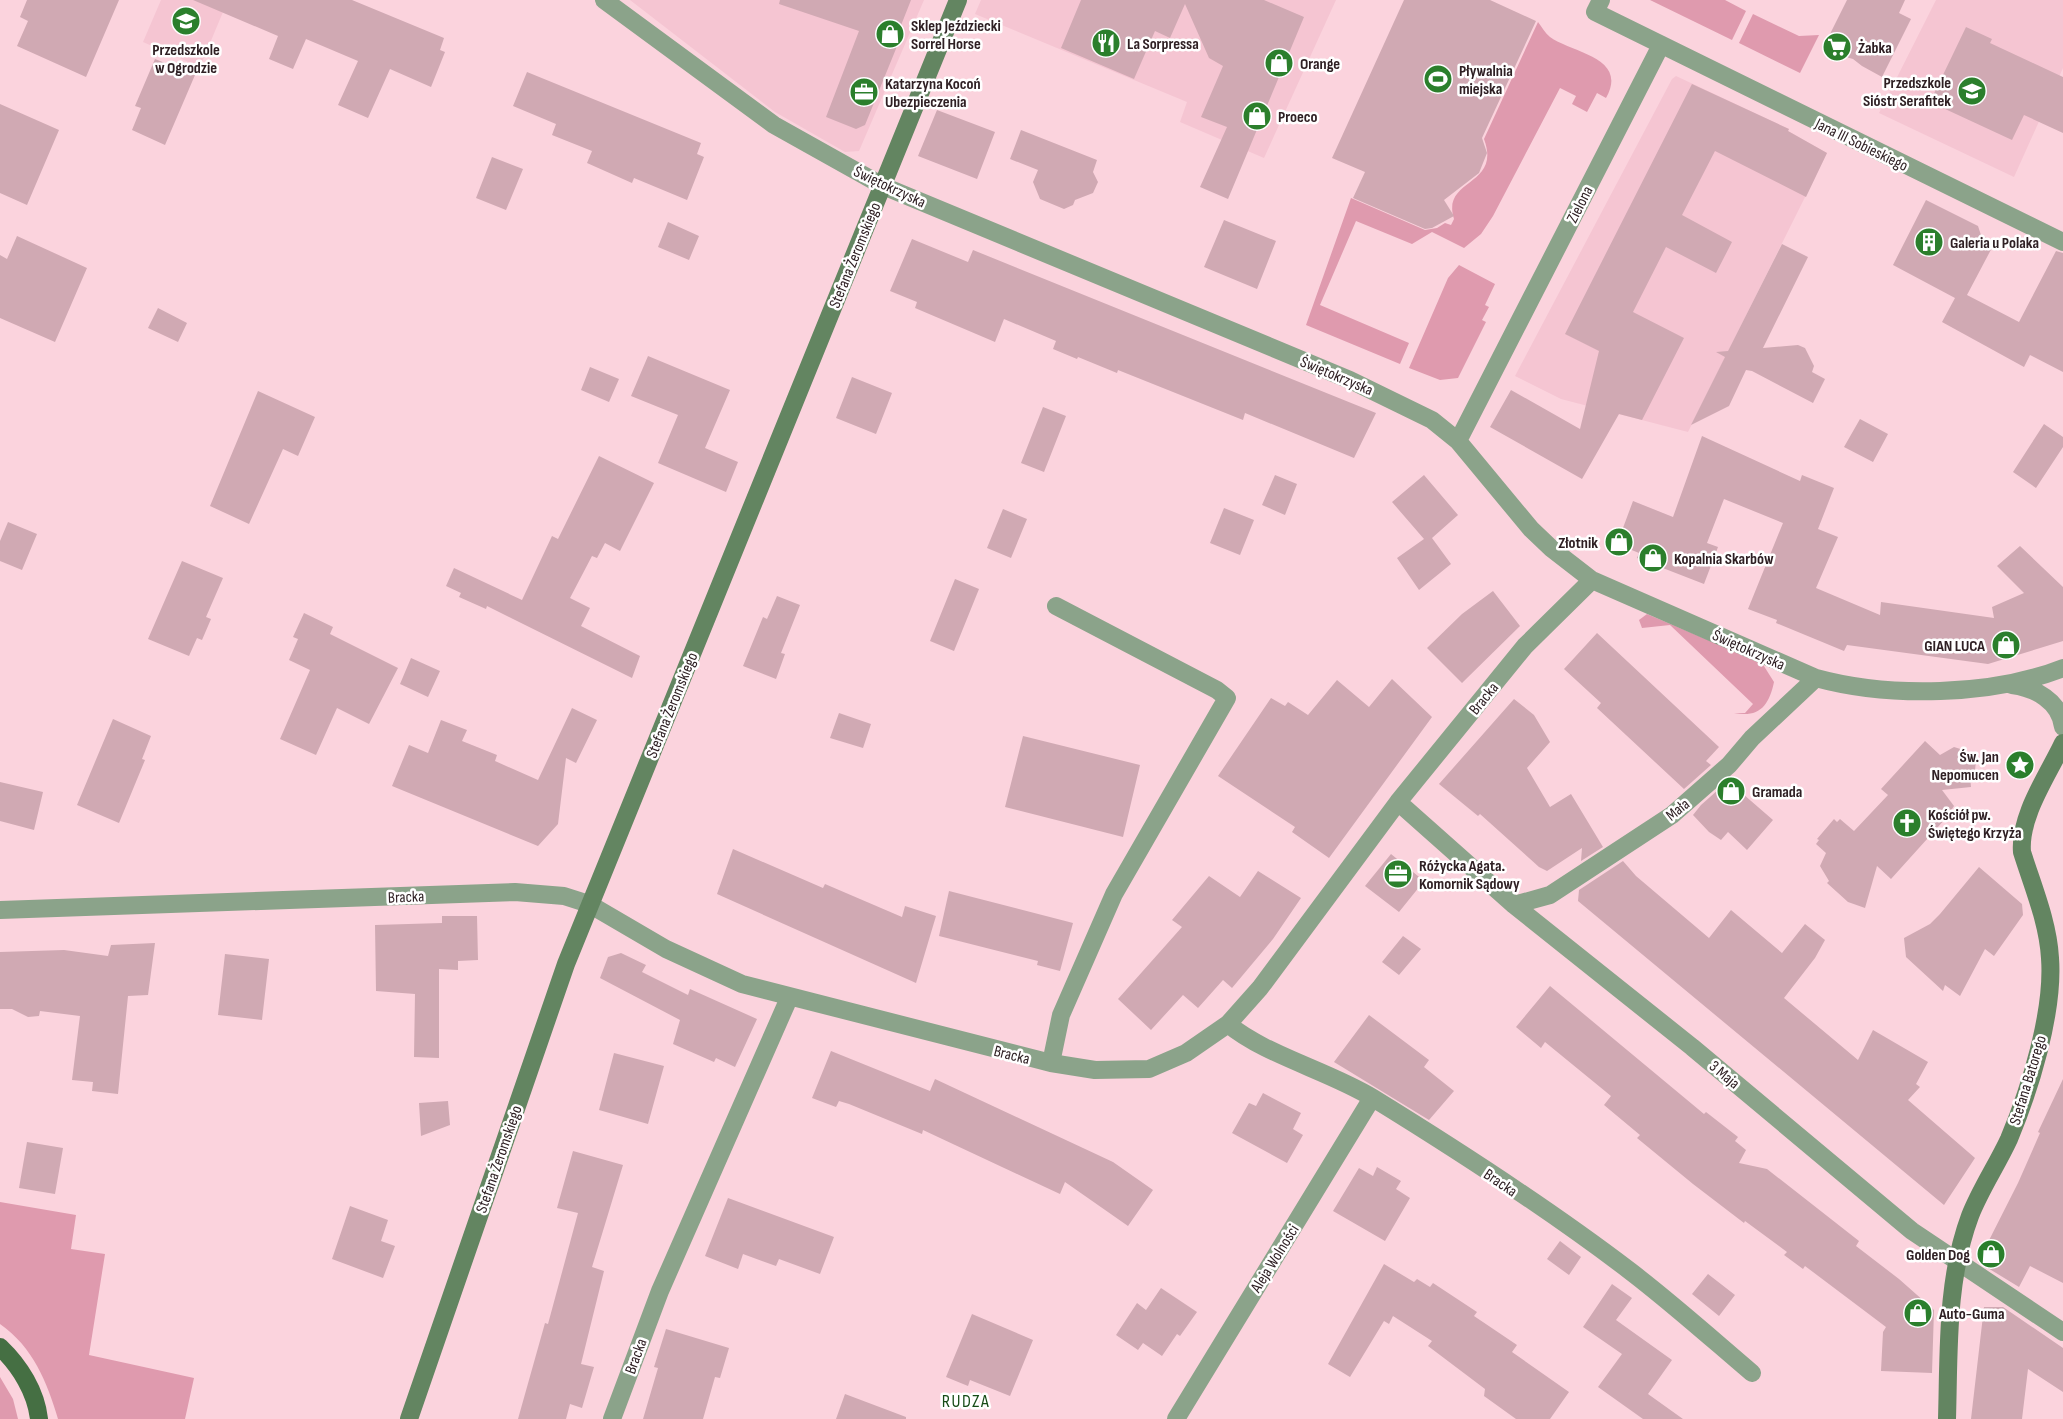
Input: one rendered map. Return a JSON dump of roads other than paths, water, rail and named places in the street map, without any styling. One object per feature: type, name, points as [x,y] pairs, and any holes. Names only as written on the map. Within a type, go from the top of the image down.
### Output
[{"type":"main road","points":[[0,1347],[11,1358],[28,1383],[40,1416]]},
{"type":"street","name":"Świętokrzyska","points":[[604,0],[774,125],[883,186],[1391,398],[1432,420],[1458,441],[1531,529],[1552,549],[1592,580],[1816,678],[1848,686],[1879,690],[1925,690],[2010,684],[2063,668]]},
{"type":"street","name":"Stefana Żeromskiego","points":[[409,1419],[497,1160],[589,904],[958,0]]},
{"type":"street","points":[[1601,0],[1595,12],[1661,45]]},
{"type":"street","name":"Jana III Sobieskiego","points":[[1661,45],[2063,242]]},
{"type":"street","name":"Zielona","points":[[1458,441],[1661,45]]},
{"type":"street","name":"Bracka","points":[[0,910],[515,892],[564,896],[589,904],[666,949],[724,977],[789,998],[1051,1063],[1095,1070],[1149,1069],[1186,1053],[1228,1024],[1260,988],[1398,802],[1526,646],[1592,580]]},
{"type":"street","points":[[1051,1063],[1061,1016],[1114,894],[1227,698],[1217,690],[1056,606]]},
{"type":"street","name":"Mała","points":[[1514,905],[1550,895],[1672,815],[1729,765],[1752,738],[1816,678]]},
{"type":"street","points":[[2010,684],[2028,687],[2042,694],[2055,707],[2063,727]]},
{"type":"street","name":"Stefana Batorego","points":[[1947,1419],[1951,1317],[1957,1262],[1970,1215],[2009,1138],[2027,1089],[2049,991],[2050,958],[2045,923],[2022,852],[2021,840],[2029,815],[2063,743]]},
{"type":"street","name":"3 Maja","points":[[1398,802],[1514,905],[1692,1047],[1912,1231],[2063,1332]]},
{"type":"street","name":"Bracka","points":[[612,1419],[663,1282],[789,998]]},
{"type":"street","name":"Bracka","points":[[1228,1024],[1239,1033],[1340,1079],[1372,1098],[1598,1247],[1698,1326],[1752,1374]]},
{"type":"street","name":"Aleja Wolności","points":[[1176,1419],[1372,1098]]},
{"type":"place","name":"Przedszkole w Ogrodzie","points":[[186,21]]},
{"type":"place","name":"Sklep Jeździecki Sorrel Horse","points":[[890,34]]},
{"type":"place","name":"La Sorpressa","points":[[1106,43]]},
{"type":"place","name":"Żabka","points":[[1837,47]]},
{"type":"place","name":"Orange","points":[[1279,63]]},
{"type":"place","name":"Pływalnia miejska","points":[[1438,79]]},
{"type":"place","name":"Przedszkole Sióstr Serafitek","points":[[1972,91]]},
{"type":"place","name":"Katarzyna Kocoń Ubezpieczenia","points":[[864,92]]},
{"type":"place","name":"Proeco","points":[[1257,116]]},
{"type":"place","name":"Galeria u Polaka","points":[[1929,242]]},
{"type":"place","name":"Złotnik","points":[[1619,542]]},
{"type":"place","name":"Kopalnia Skarbów","points":[[1653,558]]},
{"type":"place","name":"GIAN LUCA","points":[[2006,645]]},
{"type":"place","name":"Św. Jan Nepomucen","points":[[2020,765]]},
{"type":"place","name":"Gramada","points":[[1731,791]]},
{"type":"place","name":"Kościół pw. Świętego Krzyża","points":[[1907,823]]},
{"type":"place","name":"Różycka Agata. Komornik Sądowy","points":[[1398,874]]},
{"type":"place","name":"Golden Dog","points":[[1991,1254]]},
{"type":"place","name":"Auto-Guma","points":[[1918,1313]]},
{"type":"district","name":"RUDZA","points":[[966,1401]]}]
